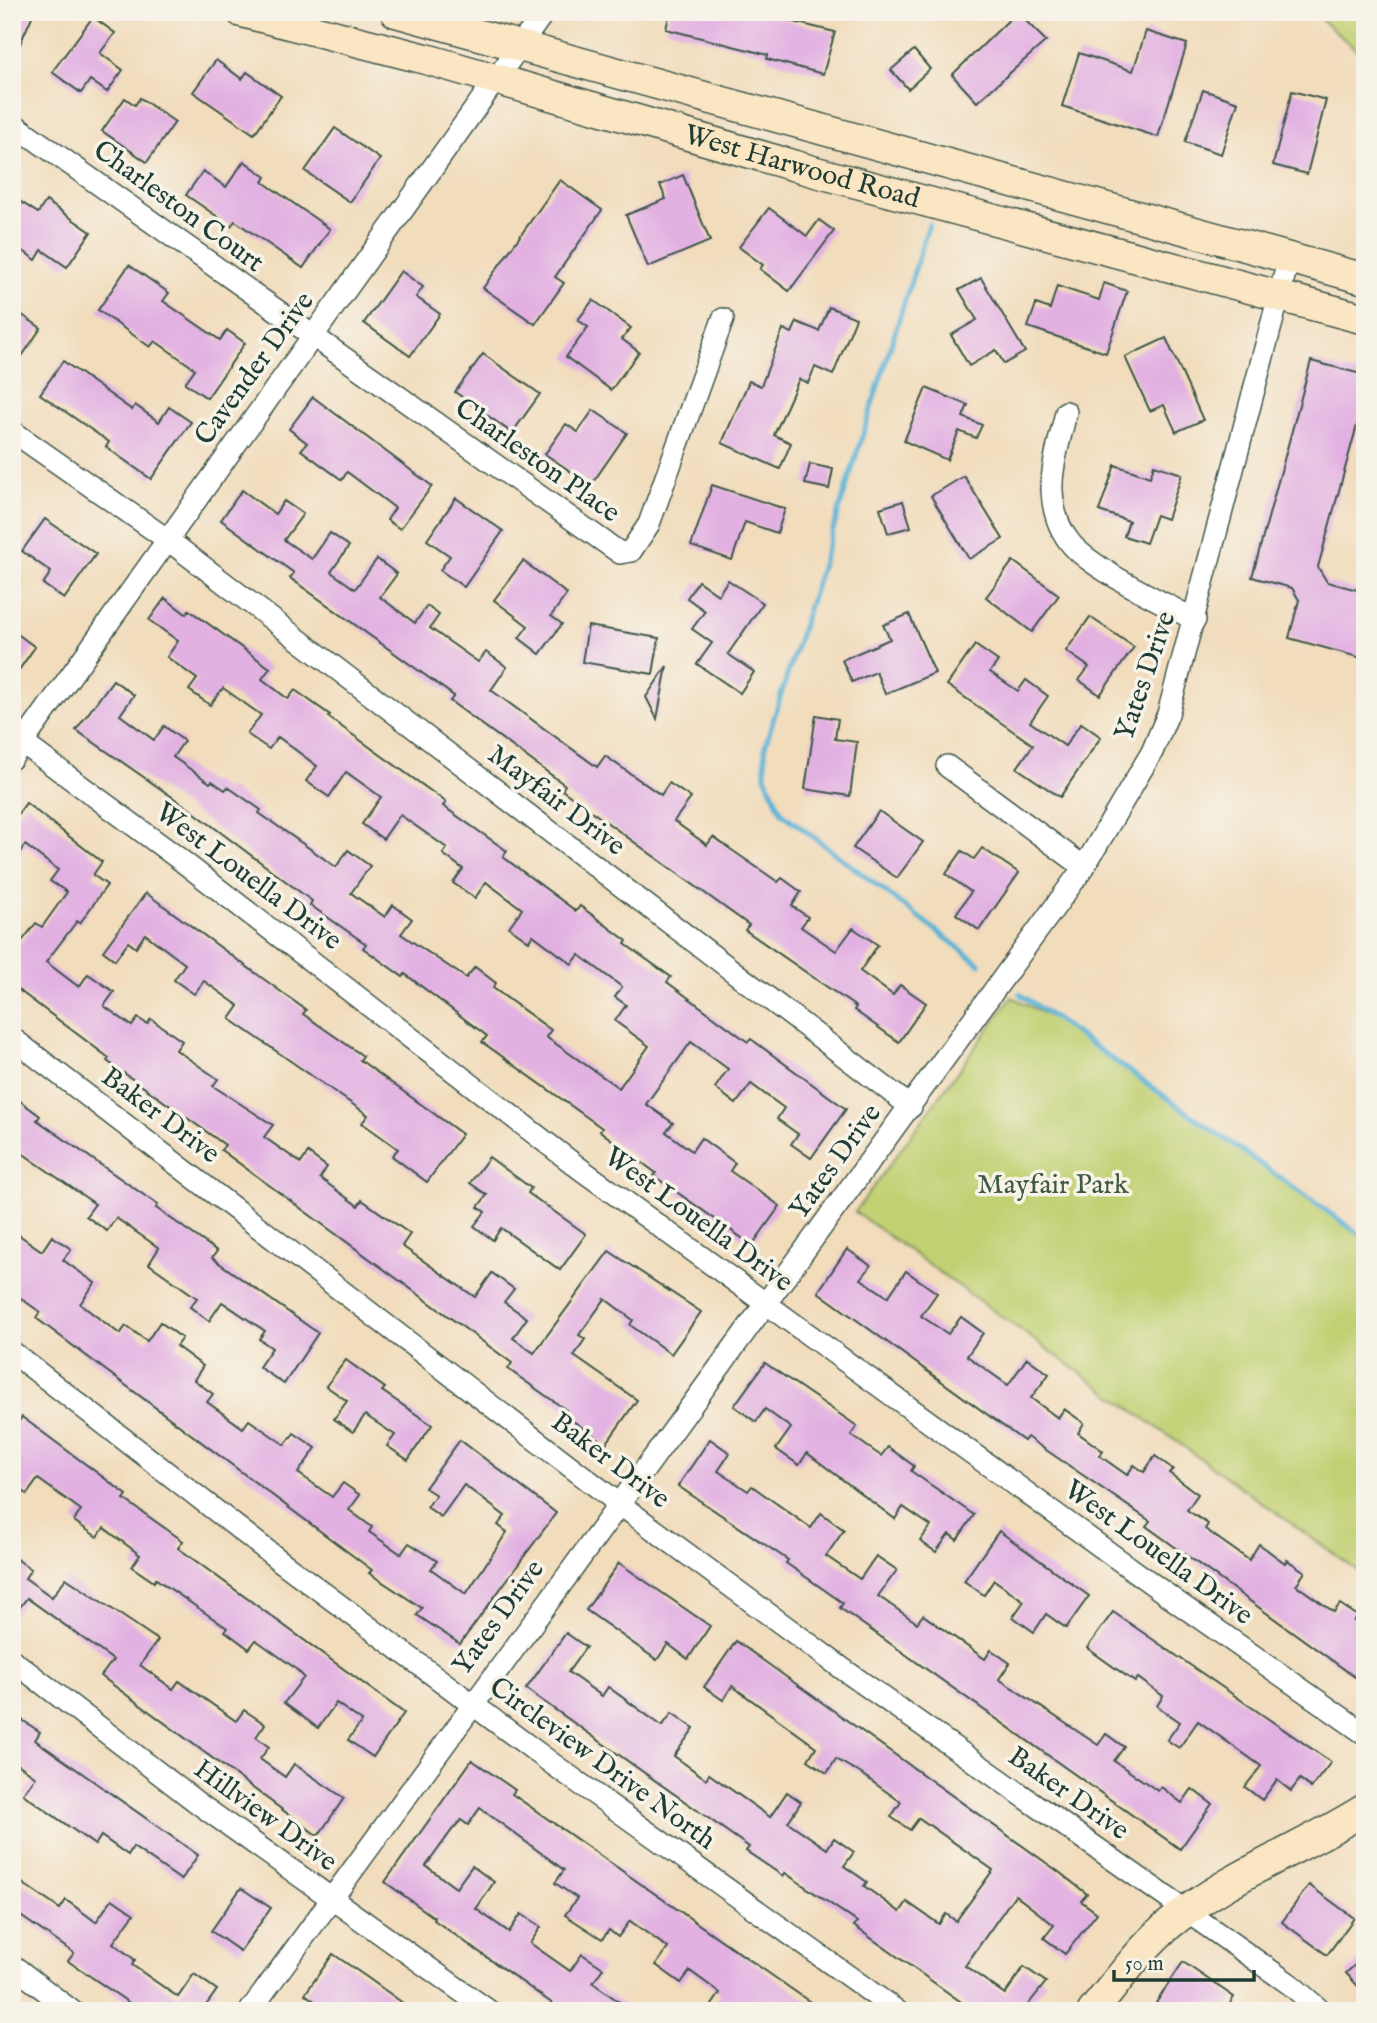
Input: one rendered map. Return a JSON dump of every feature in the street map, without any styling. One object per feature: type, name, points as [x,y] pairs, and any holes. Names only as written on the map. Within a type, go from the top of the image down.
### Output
[{"type":"main road","name":"West Harwood Road","points":[[242,12],[496,79],[816,172],[1365,319]]},
{"type":"main road","name":"West Harwood Road","points":[[396,12],[1365,279]]},
{"type":"main road","points":[[1093,2011],[1137,1957],[1185,1912],[1224,1885],[1365,1809]]},
{"type":"street","name":"Cavender Drive","points":[[16,745],[167,540],[544,12]]},
{"type":"street","name":"Charleston Court","points":[[12,123],[312,338]]},
{"type":"street","name":"Yates Drive","points":[[250,2011],[618,1503],[768,1305],[1084,867],[1152,752],[1168,714],[1289,258]]},
{"type":"street","name":"Charleston Place","points":[[312,338],[620,553],[631,551],[649,524],[723,319]]},
{"type":"street","points":[[1066,412],[1052,490],[1057,523],[1072,545],[1093,561],[1195,620]]},
{"type":"street","name":"Mayfair Drive","points":[[12,431],[167,540],[911,1107]]},
{"type":"street","name":"West Louella Drive","points":[[16,745],[178,858],[579,1168],[1177,1602],[1365,1734]]},
{"type":"street","points":[[947,766],[1084,867]]},
{"type":"street","name":"Baker Drive","points":[[12,1038],[618,1503],[848,1672],[1291,1985],[1321,2011]]},
{"type":"street","name":"Circleview Drive North","points":[[12,1352],[279,1560],[472,1704],[897,2011]]},
{"type":"street","name":"Hillview Drive","points":[[12,1660],[199,1804],[489,2011]]},
{"type":"street","points":[[12,1965],[72,2011]]},
{"type":"green space","points":[[1312,12],[1365,12],[1365,57]]},
{"type":"green space","name":"Mayfair Park","points":[[1012,997],[1060,1022],[1365,1240],[1365,1576],[855,1212]]},
{"type":"building","points":[[12,12],[34,12],[12,62]]},
{"type":"building","points":[[670,12],[753,12],[835,32],[823,74],[767,59],[768,55],[666,29]]},
{"type":"building","points":[[1017,12],[1046,41],[977,102],[952,75]]},
{"type":"building","points":[[93,17],[115,33],[100,53],[123,70],[107,92],[90,80],[81,93],[52,72]]},
{"type":"building","points":[[1146,31],[1187,44],[1158,137],[1062,106],[1079,53],[1133,71]]},
{"type":"building","points":[[914,50],[930,69],[908,89],[891,70]]},
{"type":"building","points":[[216,60],[242,79],[247,72],[281,96],[254,134],[193,92]]},
{"type":"building","points":[[1203,90],[1238,102],[1221,154],[1185,142]]},
{"type":"building","points":[[1292,91],[1326,100],[1307,174],[1273,165]]},
{"type":"building","points":[[125,98],[135,105],[140,98],[175,122],[147,162],[102,131]]},
{"type":"building","points":[[335,128],[380,159],[350,202],[305,171]]},
{"type":"building","points":[[244,161],[266,177],[263,182],[330,229],[303,268],[235,221],[231,226],[186,195],[203,171],[226,187]]},
{"type":"building","points":[[683,175],[710,241],[648,267],[626,215],[666,199],[660,185]]},
{"type":"building","points":[[560,180],[602,210],[555,277],[564,283],[535,324],[483,288]]},
{"type":"building","points":[[12,196],[38,213],[46,201],[91,232],[67,267],[42,250],[36,260],[12,243]]},
{"type":"building","points":[[769,208],[807,236],[819,220],[834,231],[789,291],[760,269],[763,265],[739,247]]},
{"type":"building","points":[[129,265],[169,293],[163,301],[220,340],[227,330],[245,343],[207,398],[185,383],[195,369],[155,341],[150,347],[98,310]]},
{"type":"building","points":[[401,271],[423,287],[416,297],[440,314],[410,356],[364,323]]},
{"type":"building","points":[[981,278],[1025,352],[1004,364],[996,350],[969,366],[951,335],[977,320],[959,290]]},
{"type":"building","points":[[1104,283],[1127,291],[1106,353],[1028,327],[1036,304],[1050,309],[1057,286],[1099,300]]},
{"type":"building","points":[[593,300],[631,328],[622,339],[639,352],[611,390],[566,357],[588,327],[578,320]]},
{"type":"building","points":[[829,307],[856,318],[833,375],[815,367],[808,383],[799,379],[774,435],[791,443],[780,469],[722,443],[749,381],[761,386],[783,329],[792,333],[797,322],[819,331]]},
{"type":"building","points":[[12,308],[41,328],[12,371]]},
{"type":"building","points":[[1166,338],[1203,420],[1176,432],[1164,405],[1150,411],[1125,357]]},
{"type":"building","points":[[483,354],[540,394],[512,433],[455,392]]},
{"type":"building","points":[[63,361],[132,410],[135,405],[159,422],[169,407],[191,422],[151,479],[106,447],[109,442],[40,394]]},
{"type":"building","points":[[1311,361],[1365,375],[1365,396],[1318,567],[1327,582],[1365,592],[1365,659],[1289,638],[1299,600],[1292,588],[1252,577]]},
{"type":"building","points":[[926,388],[968,405],[963,417],[982,425],[976,438],[959,431],[947,460],[904,441]]},
{"type":"building","points":[[313,397],[432,486],[400,529],[387,520],[395,508],[347,472],[342,480],[301,450],[307,443],[289,429]]},
{"type":"building","points":[[593,410],[627,433],[591,485],[545,454],[566,424],[578,432]]},
{"type":"building","points":[[810,464],[833,469],[829,489],[805,484]]},
{"type":"building","points":[[1115,465],[1150,477],[1154,465],[1182,474],[1167,519],[1156,515],[1146,543],[1124,536],[1129,521],[1099,511]]},
{"type":"building","points":[[964,476],[1003,539],[969,559],[931,496]]},
{"type":"building","points":[[712,485],[785,509],[777,533],[745,522],[732,560],[691,546]]},
{"type":"building","points":[[242,490],[275,514],[284,501],[303,514],[284,540],[312,559],[330,533],[349,546],[331,572],[355,589],[377,559],[397,574],[380,597],[415,623],[427,606],[439,615],[430,628],[478,662],[486,652],[507,667],[491,690],[597,767],[605,756],[661,795],[669,783],[691,798],[674,821],[707,845],[713,837],[778,882],[782,878],[801,892],[792,906],[808,917],[801,927],[836,951],[853,928],[878,945],[860,971],[893,995],[900,985],[926,1003],[899,1042],[854,1010],[856,1007],[745,930],[749,925],[562,790],[565,785],[450,701],[454,696],[290,578],[294,573],[221,520]]},
{"type":"building","points":[[456,498],[503,531],[464,587],[440,570],[450,556],[427,540]]},
{"type":"building","points":[[903,501],[911,527],[888,533],[880,508]]},
{"type":"building","points":[[45,519],[96,554],[64,599],[43,584],[51,572],[22,551]]},
{"type":"building","points":[[523,561],[567,594],[551,616],[562,624],[540,654],[519,638],[528,626],[494,600]]},
{"type":"building","points":[[1013,561],[1059,595],[1032,632],[986,597]]},
{"type":"building","points":[[728,580],[763,603],[728,654],[754,672],[740,693],[697,664],[712,643],[692,629],[705,611],[687,598],[698,581],[718,595]]},
{"type":"building","points":[[165,598],[186,614],[189,610],[270,668],[262,679],[288,699],[295,690],[330,715],[328,717],[446,802],[443,806],[507,851],[503,857],[576,911],[580,906],[627,941],[625,944],[671,977],[667,982],[748,1042],[751,1039],[846,1109],[811,1158],[791,1144],[798,1134],[777,1119],[784,1108],[751,1084],[736,1104],[715,1088],[728,1069],[691,1042],[646,1104],[673,1123],[666,1132],[692,1151],[701,1138],[735,1163],[730,1171],[780,1206],[752,1245],[654,1176],[656,1173],[600,1131],[602,1128],[482,1042],[487,1036],[405,974],[403,977],[363,948],[366,944],[310,905],[312,901],[191,810],[76,730],[113,680],[134,695],[120,715],[154,740],[164,726],[184,741],[173,757],[210,783],[212,781],[225,790],[228,787],[261,810],[259,813],[336,867],[348,850],[370,866],[351,893],[385,917],[393,905],[412,919],[401,934],[466,978],[475,967],[496,983],[493,988],[551,1030],[546,1037],[619,1088],[649,1046],[615,1021],[626,1005],[615,997],[622,987],[579,955],[572,964],[533,935],[529,941],[509,927],[522,909],[486,882],[475,898],[453,883],[463,869],[443,854],[447,848],[400,815],[383,839],[362,824],[381,797],[346,772],[329,797],[306,781],[317,766],[278,737],[269,749],[247,734],[261,715],[223,688],[210,705],[189,690],[197,679],[167,657],[178,641],[149,620]]},
{"type":"building","points":[[909,614],[935,673],[885,694],[876,672],[852,682],[842,660],[890,639],[883,625]]},
{"type":"building","points":[[1090,617],[1134,647],[1100,695],[1079,680],[1089,667],[1066,651]]},
{"type":"building","points":[[588,626],[659,638],[653,674],[582,662]]},
{"type":"building","points":[[12,630],[35,647],[12,680]]},
{"type":"building","points":[[975,645],[998,661],[990,672],[1018,691],[1026,680],[1048,696],[1030,722],[1065,746],[1081,723],[1101,737],[1060,797],[1017,768],[1033,745],[947,685]]},
{"type":"building","points":[[667,666],[657,719],[646,697]]},
{"type":"building","points":[[816,715],[838,719],[835,739],[857,742],[850,796],[805,789]]},
{"type":"building","points":[[26,803],[102,862],[93,875],[107,885],[80,923],[77,921],[46,962],[79,987],[88,974],[114,992],[104,1006],[132,1026],[138,1018],[147,1024],[151,1019],[182,1041],[176,1050],[218,1079],[213,1086],[273,1125],[264,1137],[301,1163],[308,1153],[327,1167],[320,1178],[358,1206],[362,1200],[410,1234],[402,1246],[475,1297],[492,1273],[514,1289],[504,1302],[527,1318],[513,1338],[534,1353],[609,1251],[701,1312],[671,1354],[630,1325],[633,1320],[605,1299],[579,1335],[585,1339],[574,1356],[637,1400],[606,1444],[563,1414],[566,1410],[508,1369],[512,1363],[221,1150],[225,1145],[107,1061],[109,1058],[12,985],[12,954],[36,923],[42,927],[67,892],[50,881],[58,870],[25,845],[12,863],[12,822]]},
{"type":"building","points":[[879,811],[923,842],[897,878],[853,848]]},
{"type":"building","points":[[982,848],[1019,873],[979,930],[956,914],[971,892],[946,874],[962,851],[974,859]]},
{"type":"building","points":[[146,893],[306,1010],[303,1014],[363,1056],[360,1060],[462,1134],[427,1182],[392,1156],[398,1149],[362,1123],[368,1115],[230,1019],[239,1006],[204,981],[194,994],[174,980],[185,964],[145,934],[136,948],[128,942],[115,960],[103,951]]},
{"type":"building","points":[[12,1095],[40,1116],[37,1120],[158,1205],[156,1208],[217,1251],[212,1258],[318,1333],[284,1384],[259,1367],[272,1348],[259,1339],[265,1331],[222,1302],[209,1321],[190,1307],[197,1298],[149,1264],[159,1248],[116,1218],[107,1231],[86,1216],[95,1204],[12,1146]]},
{"type":"building","points":[[489,1157],[531,1188],[528,1193],[586,1234],[560,1270],[501,1228],[493,1240],[474,1226],[485,1212],[478,1207],[487,1195],[470,1183]]},
{"type":"building","points":[[12,1230],[42,1251],[52,1236],[71,1249],[63,1260],[95,1283],[80,1304],[120,1334],[126,1326],[147,1341],[160,1322],[182,1338],[176,1346],[203,1366],[194,1380],[213,1394],[207,1402],[243,1428],[249,1420],[285,1445],[294,1433],[316,1448],[298,1473],[332,1497],[343,1483],[360,1495],[349,1510],[372,1527],[369,1532],[401,1554],[409,1543],[437,1561],[431,1569],[466,1594],[507,1532],[498,1525],[505,1516],[464,1485],[441,1517],[427,1507],[436,1495],[425,1488],[460,1440],[556,1513],[460,1644],[417,1615],[422,1608],[369,1573],[372,1570],[36,1318],[40,1312],[12,1292]]},
{"type":"building","points":[[847,1249],[871,1266],[861,1279],[888,1297],[906,1271],[937,1293],[921,1316],[948,1334],[961,1317],[983,1333],[967,1356],[1008,1385],[1027,1358],[1049,1374],[1031,1398],[1058,1418],[1064,1409],[1084,1423],[1078,1433],[1103,1451],[1100,1456],[1127,1475],[1134,1465],[1144,1472],[1155,1456],[1173,1469],[1169,1473],[1198,1494],[1187,1510],[1208,1524],[1205,1529],[1249,1560],[1259,1544],[1285,1563],[1287,1560],[1305,1572],[1296,1585],[1334,1612],[1340,1604],[1358,1616],[1354,1621],[1365,1629],[1365,1662],[1355,1677],[1146,1526],[1150,1521],[1027,1437],[1024,1441],[818,1292]]},
{"type":"building","points":[[346,1360],[385,1388],[382,1391],[432,1425],[408,1460],[387,1446],[395,1435],[365,1415],[353,1432],[334,1419],[347,1401],[326,1386]]},
{"type":"building","points":[[765,1363],[857,1426],[851,1435],[881,1456],[888,1447],[914,1466],[911,1471],[974,1515],[957,1540],[949,1534],[936,1552],[920,1541],[931,1526],[903,1507],[895,1519],[807,1453],[799,1465],[776,1449],[791,1428],[765,1409],[756,1422],[734,1406]]},
{"type":"building","points":[[22,1417],[127,1495],[124,1499],[183,1541],[178,1548],[404,1713],[373,1757],[348,1740],[362,1721],[336,1703],[318,1728],[284,1703],[304,1677],[295,1668],[256,1640],[249,1649],[225,1631],[227,1628],[156,1579],[154,1582],[132,1567],[140,1555],[104,1528],[97,1537],[74,1521],[81,1510],[38,1479],[27,1494],[12,1483],[12,1431]]},
{"type":"building","points":[[710,1439],[730,1453],[718,1471],[748,1491],[752,1486],[811,1528],[821,1513],[844,1530],[826,1556],[860,1579],[876,1556],[897,1570],[878,1596],[917,1623],[923,1615],[985,1659],[991,1650],[1010,1663],[999,1679],[1098,1745],[1106,1734],[1124,1747],[1114,1761],[1158,1791],[1161,1787],[1182,1803],[1192,1789],[1212,1804],[1180,1849],[840,1608],[843,1603],[786,1563],[788,1560],[678,1486]]},
{"type":"building","points":[[999,1531],[1089,1596],[1066,1628],[1046,1614],[1034,1632],[1013,1617],[1024,1601],[994,1580],[984,1595],[964,1581]]},
{"type":"building","points":[[12,1556],[31,1569],[25,1578],[52,1597],[66,1578],[158,1640],[140,1665],[173,1689],[179,1681],[236,1721],[244,1710],[265,1724],[256,1737],[269,1747],[260,1759],[285,1777],[294,1764],[344,1798],[318,1836],[101,1676],[113,1660],[27,1598],[12,1618]]},
{"type":"building","points":[[619,1563],[710,1626],[688,1659],[668,1644],[657,1660],[586,1610]]},
{"type":"building","points":[[1113,1612],[1331,1762],[1311,1788],[1300,1779],[1291,1791],[1277,1780],[1262,1800],[1245,1787],[1261,1766],[1198,1721],[1179,1748],[1167,1740],[1180,1722],[1157,1706],[1163,1696],[1138,1678],[1135,1682],[1087,1648]]},
{"type":"building","points":[[566,1633],[586,1647],[568,1672],[602,1696],[608,1687],[662,1726],[672,1713],[694,1728],[674,1756],[706,1779],[709,1774],[770,1817],[787,1792],[801,1802],[788,1822],[827,1849],[834,1838],[854,1852],[844,1866],[867,1882],[864,1886],[900,1912],[907,1902],[939,1924],[946,1914],[956,1921],[993,1870],[919,1818],[910,1830],[891,1817],[901,1802],[860,1773],[836,1759],[827,1773],[808,1760],[816,1747],[732,1686],[723,1700],[704,1687],[736,1641],[1059,1872],[1087,1894],[1081,1901],[1097,1913],[1065,1954],[1044,1938],[1054,1925],[1015,1895],[965,1966],[1005,1994],[1024,1967],[1046,1982],[1023,2011],[974,2011],[854,1926],[857,1922],[785,1873],[783,1876],[746,1851],[749,1847],[526,1689]]},
{"type":"building","points":[[12,1713],[40,1732],[35,1740],[198,1855],[181,1880],[133,1847],[128,1855],[101,1836],[95,1845],[23,1794],[36,1777],[12,1760]]},
{"type":"building","points":[[472,1760],[515,1790],[512,1794],[823,2011],[708,2011],[720,1993],[690,1971],[681,1983],[656,1965],[668,1948],[630,1921],[618,1937],[609,1930],[602,1939],[565,1915],[577,1898],[555,1883],[564,1870],[480,1808],[468,1825],[461,1820],[426,1866],[456,1888],[472,1866],[494,1882],[476,1909],[509,1932],[521,1914],[541,1927],[530,1943],[570,1971],[582,1954],[603,1968],[593,1983],[632,2011],[563,2011],[434,1920],[435,1918],[385,1882]]},
{"type":"building","points":[[12,1876],[60,1909],[66,1900],[96,1922],[112,1899],[134,1914],[113,1943],[135,1960],[132,1965],[178,1997],[194,1974],[217,1990],[202,2011],[141,2011],[68,1961],[74,1953],[12,1910]]},
{"type":"building","points":[[1309,1885],[1354,1918],[1327,1955],[1282,1922]]},
{"type":"building","points":[[241,1888],[271,1908],[240,1951],[211,1931]]},
{"type":"building","points":[[333,1954],[414,2011],[328,2011],[305,1994]]},
{"type":"building","points":[[1365,1956],[1365,1994],[1346,1973]]},
{"type":"building","points":[[1183,1962],[1234,1997],[1225,2011],[1168,2011],[1156,2003]]},
{"type":"waterway","points":[[929,224],[765,746],[765,776],[782,813],[980,964]]},
{"type":"waterway","points":[[1020,994],[1365,1238]]}]
